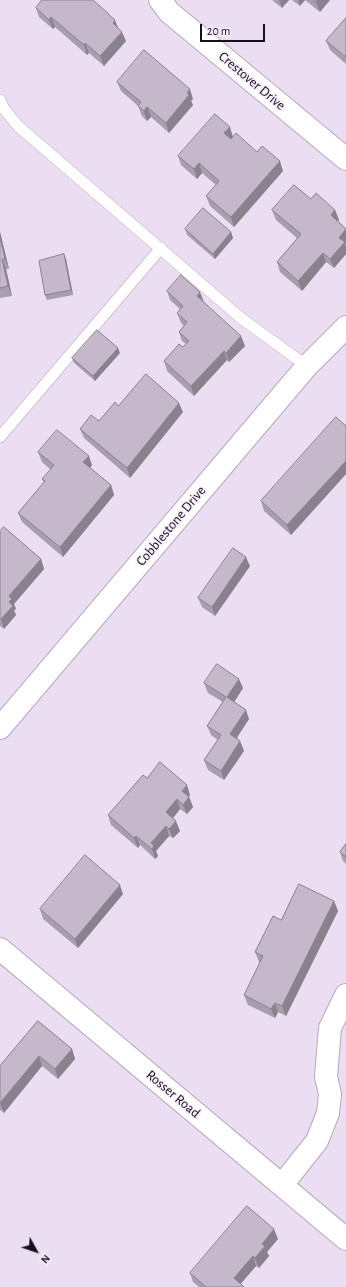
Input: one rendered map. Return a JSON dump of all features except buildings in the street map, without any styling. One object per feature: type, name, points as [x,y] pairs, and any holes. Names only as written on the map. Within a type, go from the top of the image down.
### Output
[{"type":"street","name":"Crestover Drive","points":[[160,0],[169,12],[346,159]]},
{"type":"street","name":"Cobblestone Drive","points":[[0,728],[307,366],[346,327]]},
{"type":"street","name":"Rosser Road","points":[[2,955],[346,1239]]},
{"type":"street","points":[[282,1185],[317,1141],[328,1113],[330,1094],[326,1077],[330,1028],[346,995]]},
{"type":"lane","points":[[0,100],[4,108],[18,126],[242,319],[307,366]]},
{"type":"lane","points":[[0,437],[161,248]]}]
